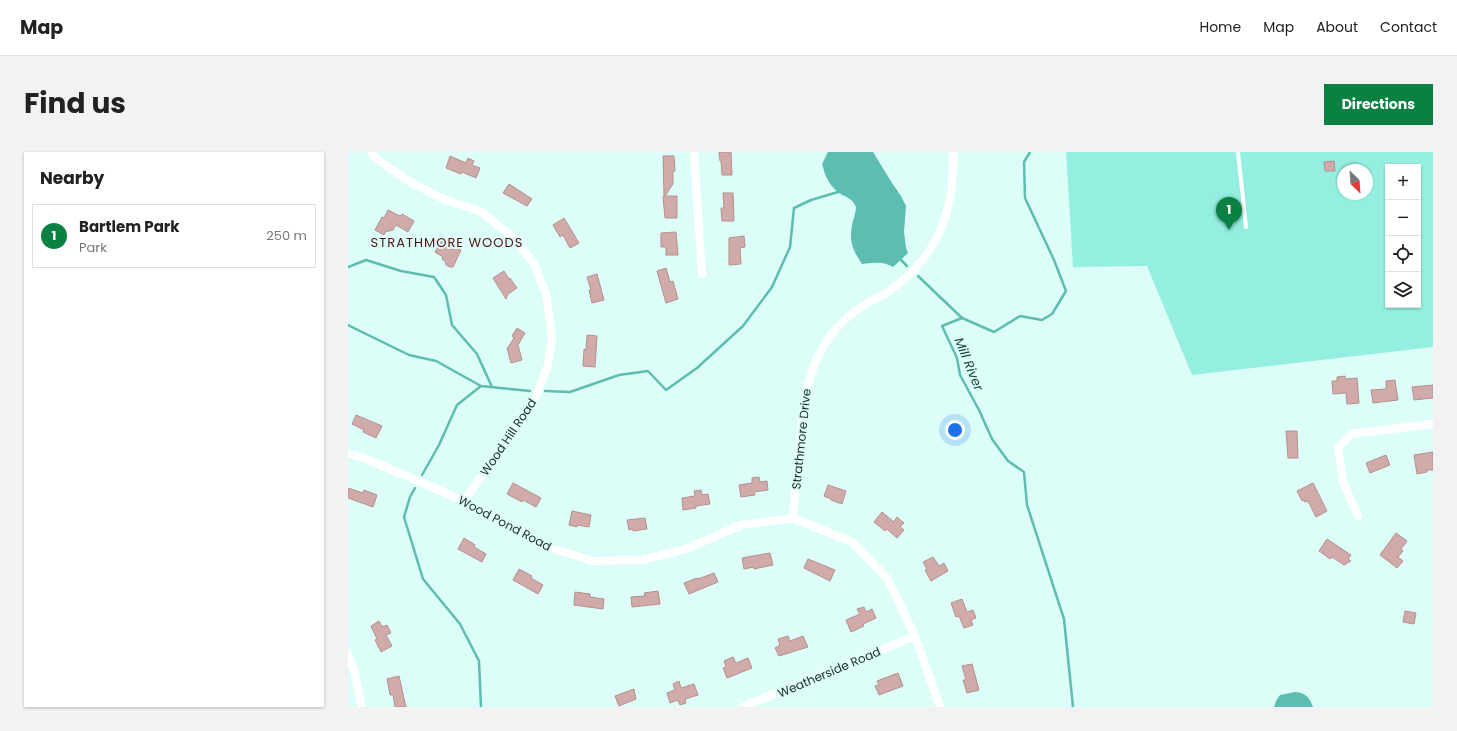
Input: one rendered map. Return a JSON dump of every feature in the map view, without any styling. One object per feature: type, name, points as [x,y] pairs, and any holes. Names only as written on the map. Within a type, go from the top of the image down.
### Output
[{"type":"street","name":"Wood Hill Road","points":[[371,152],[377,159],[408,181],[443,198],[480,211],[514,238],[535,265],[547,298],[552,338],[548,365],[534,401],[464,501]]},
{"type":"street","points":[[694,152],[702,274]]},
{"type":"street","name":"Strathmore Drive","points":[[793,518],[802,414],[806,387],[814,364],[828,339],[846,319],[907,277],[926,257],[941,230],[950,200],[954,170],[953,152]]},
{"type":"street","points":[[1358,516],[1342,482],[1338,448],[1351,434],[1433,424]]},
{"type":"street","name":"Wood Pond Road","points":[[348,453],[367,459],[464,501],[547,547],[593,561],[642,560],[686,549],[741,525],[793,518],[852,542],[887,578],[915,636],[940,707]]},
{"type":"street","name":"Weatherside Road","points":[[744,707],[915,636]]},
{"type":"street","points":[[348,654],[354,671],[362,707]]},
{"type":"lane","points":[[1238,152],[1246,227]]},
{"type":"shaded area","points":[[828,152],[873,152],[901,196],[906,206],[904,232],[908,253],[893,267],[882,263],[862,264],[856,255],[852,246],[851,237],[856,207],[851,200],[836,191],[827,178],[822,164]]},
{"type":"shaded area","points":[[1066,152],[1433,152],[1433,347],[1192,375],[1147,266],[1073,267]]},
{"type":"shaded area","points":[[1295,692],[1302,693],[1307,696],[1313,707],[1274,707],[1280,695]]},
{"type":"building","points":[[719,152],[731,152],[732,175],[722,175]]},
{"type":"building","points":[[450,156],[466,163],[468,158],[474,161],[472,165],[480,168],[476,178],[462,172],[461,174],[446,168]]},
{"type":"building","points":[[663,156],[674,156],[675,171],[673,171],[673,184],[665,196],[677,196],[677,218],[665,218],[663,197]]},
{"type":"building","points":[[1334,161],[1335,171],[1325,171],[1324,162]]},
{"type":"building","points":[[509,184],[532,199],[527,206],[503,193]]},
{"type":"building","points":[[723,193],[733,193],[734,221],[722,221],[721,208],[724,208]]},
{"type":"building","points":[[388,210],[400,216],[402,214],[414,221],[408,232],[396,225],[393,230],[385,232],[384,235],[375,230],[382,217],[384,218]]},
{"type":"building","points":[[564,218],[579,243],[570,248],[563,235],[560,237],[553,225]]},
{"type":"building","points":[[676,232],[678,255],[666,255],[666,247],[661,247],[661,233]]},
{"type":"building","points":[[744,236],[745,247],[740,248],[741,264],[729,265],[729,238]]},
{"type":"building","points":[[442,240],[461,250],[453,267],[446,265],[445,261],[442,259],[443,257],[435,252]]},
{"type":"building","points":[[666,268],[670,282],[673,281],[678,299],[666,303],[657,271]]},
{"type":"building","points":[[504,271],[517,288],[508,294],[506,299],[493,278]]},
{"type":"building","points":[[597,274],[604,300],[592,303],[589,290],[591,290],[587,277]]},
{"type":"building","points":[[517,328],[525,333],[518,345],[522,360],[511,363],[507,348],[514,338],[512,336]]},
{"type":"building","points":[[587,335],[597,336],[595,367],[583,366]]},
{"type":"building","points":[[1345,376],[1346,379],[1357,378],[1359,403],[1347,404],[1346,393],[1333,394],[1332,381],[1337,381],[1337,377]]},
{"type":"building","points":[[1395,380],[1398,400],[1373,403],[1371,390],[1386,389],[1386,381]]},
{"type":"building","points":[[1433,385],[1433,398],[1414,400],[1412,387]]},
{"type":"building","points":[[356,415],[382,426],[376,438],[363,432],[364,430],[352,424]]},
{"type":"building","points":[[1286,431],[1297,431],[1298,458],[1288,458]]},
{"type":"building","points":[[1433,452],[1433,470],[1427,470],[1427,472],[1417,474],[1414,455]]},
{"type":"building","points":[[1386,455],[1390,465],[1370,473],[1366,463]]},
{"type":"building","points":[[759,477],[760,482],[767,481],[768,490],[754,492],[755,495],[741,497],[739,485],[752,483],[752,478]]},
{"type":"building","points":[[513,483],[541,498],[536,507],[507,494]]},
{"type":"building","points":[[1313,483],[1327,511],[1316,517],[1308,501],[1302,501],[1297,491]]},
{"type":"building","points":[[828,485],[846,491],[842,504],[824,496]]},
{"type":"building","points":[[348,488],[363,493],[364,490],[377,495],[373,507],[348,498]]},
{"type":"building","points":[[701,490],[702,495],[708,494],[710,504],[683,510],[682,498],[695,496],[694,491]]},
{"type":"building","points":[[572,511],[591,515],[589,527],[569,525]]},
{"type":"building","points":[[882,512],[894,522],[897,517],[904,523],[900,527],[904,530],[897,538],[887,529],[885,531],[874,522]]},
{"type":"building","points":[[645,518],[647,529],[633,531],[633,529],[629,530],[627,520]]},
{"type":"building","points":[[1396,533],[1407,541],[1401,549],[1403,551],[1398,557],[1403,561],[1397,568],[1380,555]]},
{"type":"building","points":[[464,538],[474,544],[474,547],[486,554],[482,562],[458,549]]},
{"type":"building","points":[[1327,539],[1351,555],[1348,559],[1351,561],[1344,565],[1332,557],[1330,559],[1319,551]]},
{"type":"building","points":[[770,553],[773,565],[754,569],[754,567],[744,569],[742,558]]},
{"type":"building","points":[[933,557],[939,566],[944,563],[948,571],[931,581],[925,570],[927,569],[923,562]]},
{"type":"building","points":[[808,559],[835,570],[830,581],[804,568]]},
{"type":"building","points":[[519,569],[532,576],[531,578],[543,585],[538,594],[513,580]]},
{"type":"building","points":[[714,573],[718,582],[689,594],[684,583]]},
{"type":"building","points":[[658,591],[660,604],[632,607],[631,597],[645,596],[644,593]]},
{"type":"building","points":[[575,592],[590,594],[590,597],[604,599],[603,609],[574,605]]},
{"type":"building","points":[[962,599],[967,612],[973,610],[976,618],[971,620],[973,625],[964,628],[959,616],[956,617],[951,603]]},
{"type":"building","points":[[864,607],[866,612],[872,609],[876,618],[851,632],[846,620],[860,614],[857,609]]},
{"type":"building","points":[[1405,611],[1416,613],[1414,624],[1403,622]]},
{"type":"building","points":[[379,621],[382,627],[387,625],[391,633],[386,635],[392,646],[381,652],[375,640],[377,639],[371,626]]},
{"type":"building","points":[[788,636],[790,641],[803,636],[808,647],[779,656],[775,648],[780,645],[778,639]]},
{"type":"building","points":[[733,657],[736,663],[748,658],[752,668],[727,678],[723,668],[726,667],[724,661]]},
{"type":"building","points":[[972,664],[979,690],[967,693],[963,680],[966,680],[962,666]]},
{"type":"building","points":[[898,673],[903,686],[879,695],[875,686],[879,685],[877,681]]},
{"type":"building","points":[[399,676],[406,707],[395,707],[393,695],[390,695],[387,679]]},
{"type":"building","points":[[679,681],[681,688],[694,684],[698,695],[685,699],[686,703],[680,705],[678,700],[670,703],[667,693],[675,690],[673,684]]},
{"type":"building","points":[[634,689],[636,699],[619,706],[615,696]]},
{"type":"waterway","name":"Mill River","points":[[1030,152],[1024,162],[1025,198],[1054,260],[1066,291],[1052,314],[1042,320],[1020,316],[994,332],[962,318],[942,326],[957,358],[960,375],[979,410],[992,439],[1008,461],[1024,472],[1027,505],[1064,619],[1073,707]]},
{"type":"waterway","points":[[545,391],[570,392],[619,375],[648,371],[666,390],[697,368],[743,326],[772,287],[790,247],[794,208],[811,200],[838,192]]},
{"type":"waterway","points":[[348,267],[366,260],[401,271],[434,277],[446,295],[452,325],[477,354],[492,387]]},
{"type":"waterway","points":[[901,260],[907,266]]},
{"type":"waterway","points":[[918,276],[962,318]]},
{"type":"waterway","points":[[348,325],[409,355],[436,361],[481,386],[530,391]]},
{"type":"waterway","points":[[422,475],[439,445],[457,405],[481,386]]},
{"type":"waterway","points":[[415,488],[410,497],[404,517],[423,579],[460,624],[479,661],[481,707]]},
{"type":"place","name":"Bartlem Park","points":[[1229,230]]},
{"type":"district","name":"STRATHMORE WOODS","points":[[447,242]]}]
